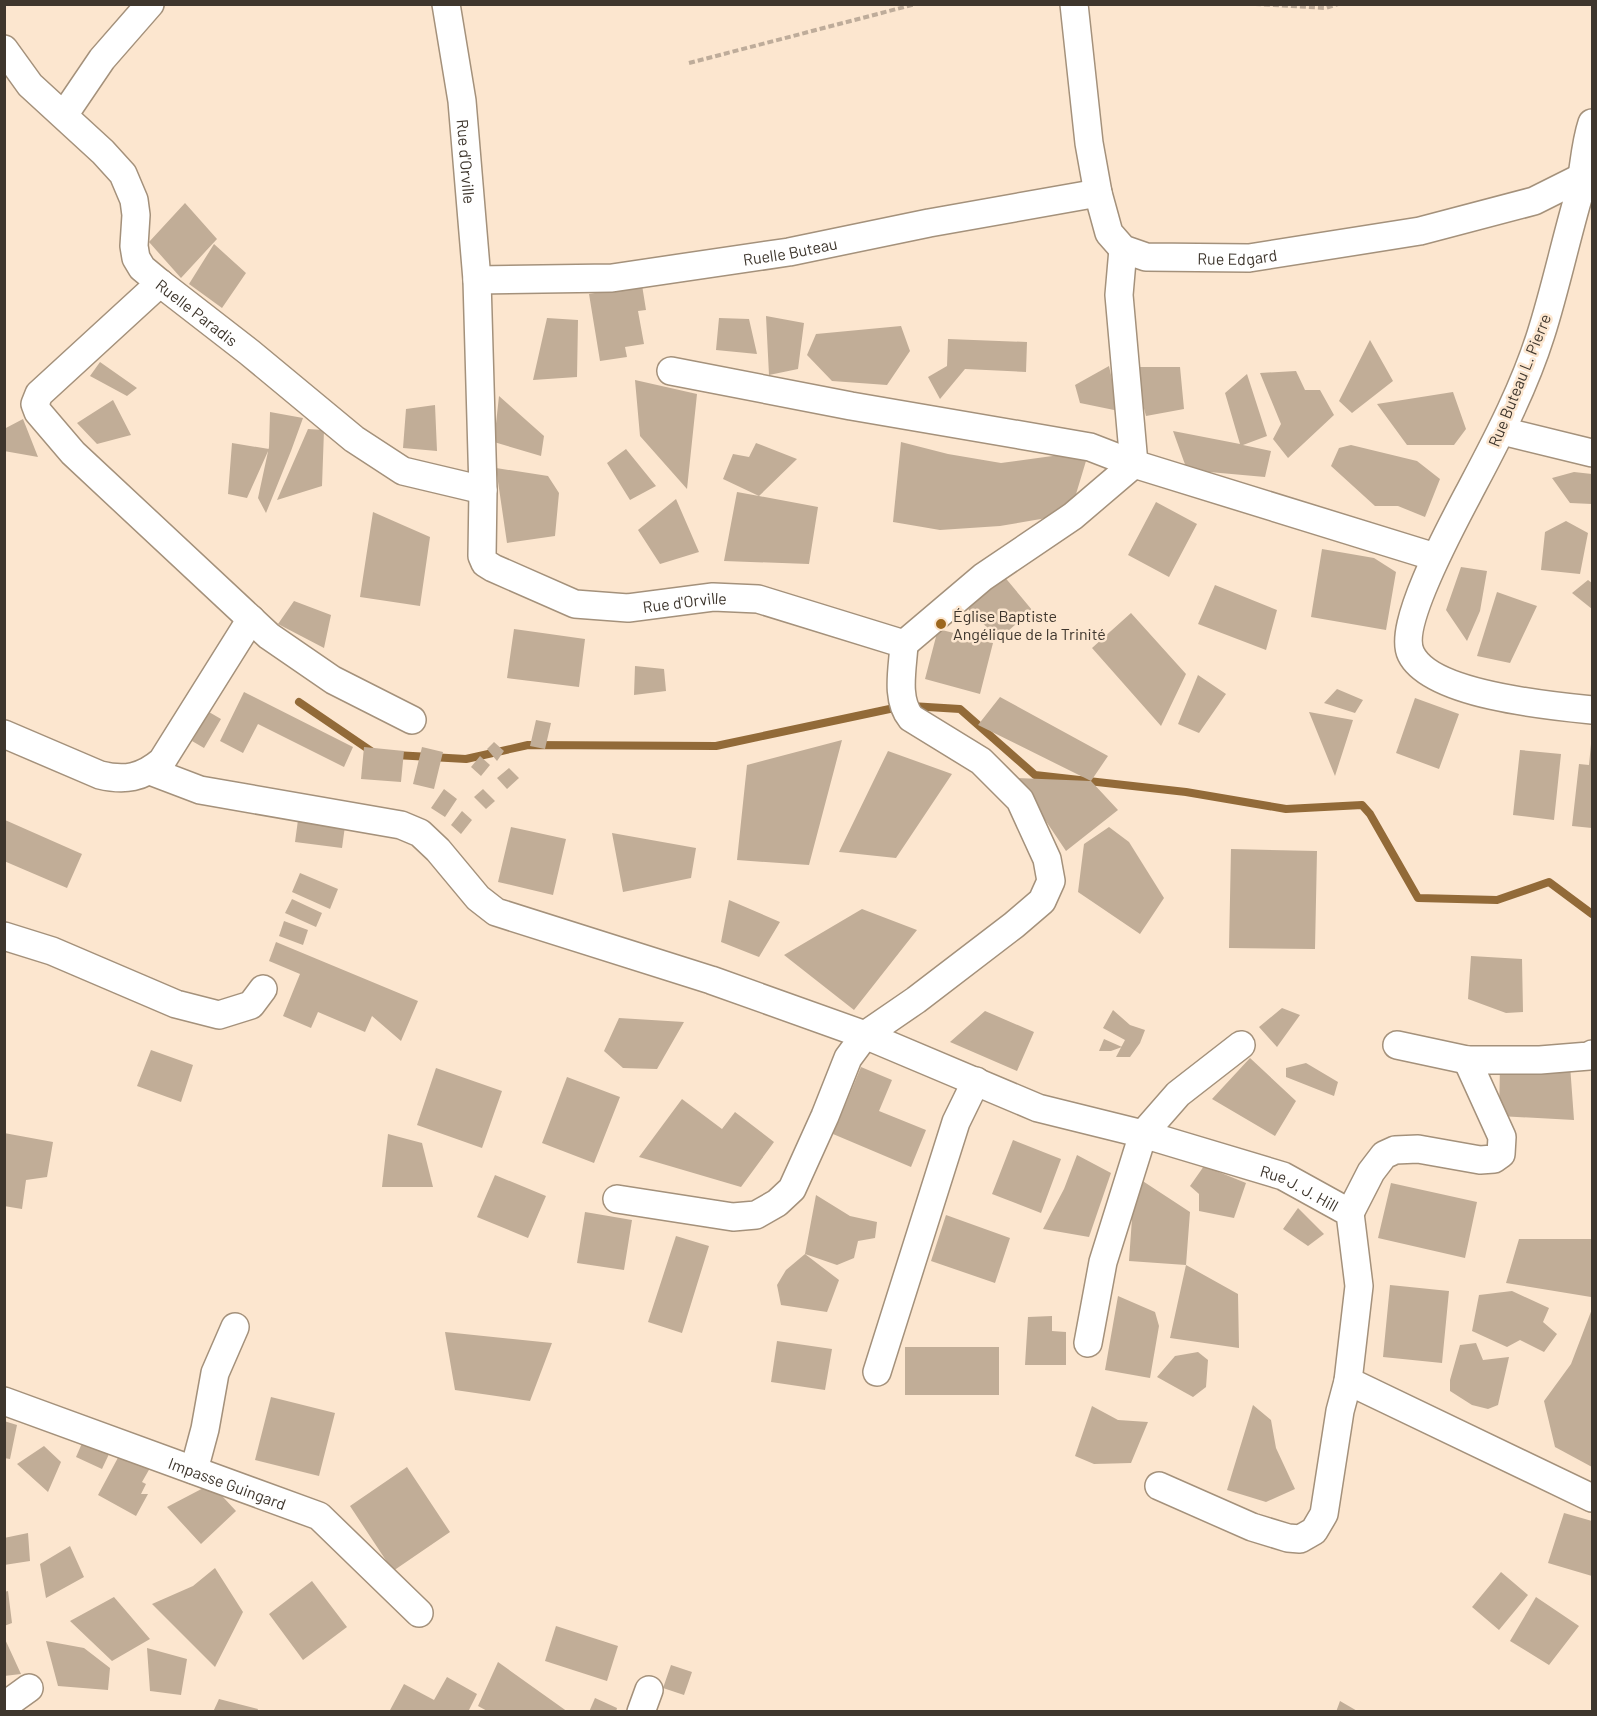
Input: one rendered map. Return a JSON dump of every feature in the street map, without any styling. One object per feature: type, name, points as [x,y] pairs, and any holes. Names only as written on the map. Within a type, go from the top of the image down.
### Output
[{"type":"street","points":[[64,115],[102,59],[150,4]]},
{"type":"street","name":"Rue d'Orville","points":[[447,4],[462,101],[477,280],[483,490],[482,556],[485,563],[576,604],[628,608],[713,597],[758,599],[904,644]]},
{"type":"street","points":[[1074,4],[1089,143],[1098,193],[1109,233],[1123,249],[1119,295],[1134,464]]},
{"type":"street","name":"Ruelle Paradis","points":[[4,49],[30,85],[103,152],[123,174],[134,200],[136,258],[142,268],[354,439],[404,471],[483,490]]},
{"type":"street","name":"Rue Buteau L. Pierre","points":[[1593,123],[1587,139],[1588,174],[1541,335],[1502,431],[1436,557],[1411,625],[1407,644],[1412,657],[1426,672],[1468,689],[1531,703],[1593,710]]},
{"type":"street","name":"Rue Edgard","points":[[1123,249],[1146,257],[1249,258],[1420,231],[1534,201],[1588,174]]},
{"type":"street","name":"Ruelle Buteau","points":[[477,280],[612,278],[789,252],[929,223],[1098,193]]},
{"type":"street","points":[[160,283],[39,394],[35,404],[38,412],[73,453],[269,636],[333,680],[412,720]]},
{"type":"street","points":[[671,371],[851,406],[1090,447],[1134,464],[1436,557]]},
{"type":"street","points":[[1502,431],[1593,453]]},
{"type":"street","points":[[617,1199],[733,1217],[756,1215],[777,1203],[792,1189],[848,1058],[865,1035],[916,1000],[1042,901],[1051,881],[1047,859],[1020,800],[981,761],[911,717],[904,705],[902,684],[904,644],[983,577],[1072,516],[1134,464]]},
{"type":"street","points":[[4,734],[100,775],[127,778],[150,771],[162,761],[251,619]]},
{"type":"street","name":"Rue J. J. Hill","points":[[150,771],[200,790],[401,825],[420,832],[478,898],[496,912],[711,980],[865,1035],[1038,1108],[1143,1134],[1283,1176],[1350,1213],[1359,1286],[1348,1381],[1340,1411],[1324,1514],[1314,1531],[1300,1539],[1288,1538],[1252,1527],[1159,1486]]},
{"type":"street","points":[[4,936],[52,951],[176,1004],[219,1015],[251,1005],[263,989]]},
{"type":"street","points":[[1088,1343],[1103,1262],[1143,1134],[1179,1094],[1241,1045]]},
{"type":"street","points":[[1397,1045],[1467,1060],[1540,1060],[1593,1054]]},
{"type":"street","points":[[1350,1213],[1371,1172],[1384,1155],[1395,1150],[1418,1149],[1487,1160],[1494,1159],[1501,1154],[1502,1137],[1467,1060]]},
{"type":"street","points":[[877,1372],[956,1122],[976,1082]]},
{"type":"street","points":[[194,1470],[206,1429],[215,1373],[235,1327]]},
{"type":"street","points":[[1348,1381],[1593,1498]]},
{"type":"street","name":"Impasse Guingard","points":[[4,1401],[320,1516],[419,1613]]},
{"type":"street","points":[[4,1706],[29,1688]]},
{"type":"path","points":[[689,63],[916,4]]},
{"type":"path","points":[[1255,4],[1326,8],[1338,4]]},
{"type":"building","points":[[185,203],[217,239],[181,278],[149,242]]},
{"type":"building","points":[[214,244],[246,273],[222,308],[189,284]]},
{"type":"building","points":[[642,285],[646,310],[638,311],[644,344],[625,347],[627,357],[600,361],[589,294]]},
{"type":"building","points":[[766,316],[804,323],[798,369],[769,375]]},
{"type":"building","points":[[547,318],[578,320],[577,377],[533,380]]},
{"type":"building","points":[[719,318],[749,319],[757,354],[716,350]]},
{"type":"building","points":[[901,326],[910,351],[887,385],[832,381],[807,355],[816,334]]},
{"type":"building","points":[[948,339],[1027,342],[1026,372],[965,369],[940,399],[928,377],[947,366]]},
{"type":"building","points":[[1370,340],[1393,381],[1352,413],[1339,401]]},
{"type":"building","points":[[100,362],[137,388],[127,396],[90,376]]},
{"type":"building","points":[[1109,366],[1119,411],[1080,403],[1075,385]]},
{"type":"building","points":[[1133,367],[1180,367],[1184,409],[1146,416]]},
{"type":"building","points":[[1296,371],[1305,390],[1320,390],[1334,415],[1288,458],[1273,439],[1281,424],[1260,373]]},
{"type":"building","points":[[1247,374],[1267,436],[1243,445],[1271,451],[1265,477],[1187,470],[1173,431],[1240,444],[1225,393]]},
{"type":"building","points":[[635,380],[697,394],[687,489],[640,436]]},
{"type":"building","points":[[1453,392],[1466,429],[1454,445],[1407,445],[1377,404]]},
{"type":"building","points":[[499,396],[544,436],[541,456],[494,442]]},
{"type":"building","points":[[113,400],[131,435],[97,444],[77,423]]},
{"type":"building","points":[[435,405],[437,451],[403,448],[406,409]]},
{"type":"building","points":[[270,412],[303,418],[266,513],[258,498],[269,447]]},
{"type":"building","points":[[23,419],[38,457],[4,451],[4,429]]},
{"type":"building","points":[[308,429],[324,430],[322,486],[277,500]]},
{"type":"building","points":[[901,442],[948,454],[1001,463],[1089,451],[1070,514],[1000,526],[940,530],[893,522]]},
{"type":"building","points":[[232,443],[269,449],[247,498],[228,494]]},
{"type":"building","points":[[756,443],[797,459],[759,496],[723,479],[733,454],[749,457]]},
{"type":"building","points":[[1351,445],[1417,461],[1440,479],[1425,517],[1398,506],[1375,506],[1331,466],[1339,448]]},
{"type":"building","points":[[626,449],[656,486],[630,500],[607,463]]},
{"type":"building","points":[[496,468],[548,476],[559,493],[555,536],[507,543]]},
{"type":"building","points":[[1574,472],[1592,474],[1592,504],[1570,503],[1552,478]]},
{"type":"building","points":[[737,492],[818,507],[809,564],[724,561]]},
{"type":"building","points":[[676,499],[699,552],[660,564],[638,530]]},
{"type":"building","points":[[1156,502],[1197,524],[1169,577],[1128,555]]},
{"type":"building","points":[[373,512],[430,537],[420,606],[360,597]]},
{"type":"building","points":[[1566,521],[1588,533],[1580,574],[1541,570],[1545,532]]},
{"type":"building","points":[[1322,549],[1374,558],[1396,572],[1386,630],[1311,617]]},
{"type":"building","points":[[1461,567],[1487,571],[1480,611],[1467,641],[1446,610]]},
{"type":"building","points":[[1003,575],[1032,610],[999,639],[968,609]]},
{"type":"building","points":[[1588,580],[1592,583],[1592,609],[1572,593]]},
{"type":"building","points":[[1215,585],[1277,610],[1266,650],[1198,624]]},
{"type":"building","points":[[1497,592],[1537,606],[1510,663],[1477,656]]},
{"type":"building","points":[[294,601],[331,615],[324,648],[278,624]]},
{"type":"building","points":[[1131,613],[1186,674],[1161,726],[1092,648]]},
{"type":"building","points":[[514,629],[585,639],[579,687],[507,678]]},
{"type":"building","points":[[938,629],[993,643],[980,694],[925,679]]},
{"type":"building","points":[[635,666],[664,669],[666,691],[634,695]]},
{"type":"building","points":[[1198,675],[1226,694],[1199,733],[1178,724]]},
{"type":"building","points":[[1337,689],[1363,700],[1355,713],[1324,703]]},
{"type":"building","points":[[244,692],[353,747],[344,767],[258,724],[243,753],[220,741]]},
{"type":"building","points":[[1000,697],[1108,756],[1091,781],[978,725]]},
{"type":"building","points":[[1415,698],[1459,714],[1439,769],[1396,753]]},
{"type":"building","points":[[209,712],[221,719],[204,748],[192,741]]},
{"type":"building","points":[[1309,712],[1353,720],[1335,776]]},
{"type":"building","points":[[536,720],[551,723],[545,749],[530,746]]},
{"type":"building","points":[[842,740],[809,865],[737,860],[747,765]]},
{"type":"building","points":[[494,742],[504,751],[497,761],[487,749]]},
{"type":"building","points":[[1591,744],[1592,828],[1572,826],[1579,764],[1589,765]]},
{"type":"building","points":[[364,747],[404,751],[401,782],[361,779]]},
{"type":"building","points":[[422,747],[443,752],[434,789],[413,784]]},
{"type":"building","points":[[1520,750],[1561,754],[1554,820],[1513,815]]},
{"type":"building","points":[[888,751],[952,774],[896,858],[839,852]]},
{"type":"building","points":[[480,756],[490,765],[481,776],[471,767]]},
{"type":"building","points":[[509,768],[519,778],[507,789],[497,778]]},
{"type":"building","points":[[1017,778],[1091,781],[1118,810],[1066,851]]},
{"type":"building","points":[[444,789],[457,799],[445,817],[431,808]]},
{"type":"building","points":[[483,789],[495,801],[486,809],[474,797]]},
{"type":"building","points":[[462,811],[472,820],[461,834],[451,825]]},
{"type":"building","points":[[5,820],[82,854],[67,888],[4,861]]},
{"type":"building","points":[[298,820],[345,826],[342,848],[295,842]]},
{"type":"building","points":[[511,827],[566,839],[553,895],[498,882]]},
{"type":"building","points":[[1109,827],[1129,842],[1164,898],[1140,934],[1078,892],[1084,844]]},
{"type":"building","points":[[612,833],[696,848],[691,878],[623,892]]},
{"type":"building","points":[[1231,849],[1317,851],[1315,949],[1229,948]]},
{"type":"building","points":[[300,873],[338,889],[330,909],[292,892]]},
{"type":"building","points":[[292,899],[322,913],[316,927],[285,913]]},
{"type":"building","points":[[729,900],[780,922],[759,957],[721,942]]},
{"type":"building","points":[[862,909],[917,930],[854,1010],[784,955]]},
{"type":"building","points":[[284,921],[308,930],[303,945],[279,936]]},
{"type":"building","points":[[276,942],[418,1001],[401,1041],[372,1016],[365,1032],[318,1012],[311,1028],[283,1016],[300,974],[269,961]]},
{"type":"building","points":[[1471,956],[1522,959],[1523,1012],[1506,1013],[1468,999]]},
{"type":"building","points":[[1282,1008],[1300,1015],[1277,1047],[1259,1027]]},
{"type":"building","points":[[1113,1010],[1130,1025],[1145,1030],[1140,1043],[1130,1057],[1116,1057],[1125,1040],[1103,1028]]},
{"type":"building","points":[[985,1011],[1034,1032],[1017,1071],[950,1042]]},
{"type":"building","points":[[619,1018],[684,1022],[657,1069],[623,1068],[604,1051]]},
{"type":"building","points":[[1104,1039],[1122,1047],[1111,1051],[1099,1051]]},
{"type":"building","points":[[151,1050],[193,1065],[181,1102],[137,1086]]},
{"type":"building","points":[[1250,1058],[1296,1101],[1275,1136],[1212,1099]]},
{"type":"building","points":[[1306,1063],[1338,1082],[1334,1096],[1286,1077],[1286,1068]]},
{"type":"building","points":[[1500,1064],[1570,1065],[1574,1120],[1499,1116]]},
{"type":"building","points":[[861,1067],[892,1080],[879,1111],[926,1130],[911,1167],[833,1134]]},
{"type":"building","points":[[436,1068],[502,1091],[482,1148],[417,1125]]},
{"type":"building","points":[[567,1077],[620,1097],[594,1163],[542,1143]]},
{"type":"building","points":[[682,1099],[722,1129],[735,1112],[774,1142],[741,1187],[639,1157]]},
{"type":"building","points":[[4,1133],[53,1142],[47,1177],[26,1180],[22,1209],[4,1206]]},
{"type":"building","points":[[388,1134],[422,1143],[433,1187],[382,1187]]},
{"type":"building","points":[[1013,1140],[1061,1159],[1041,1213],[992,1194]]},
{"type":"building","points":[[1077,1155],[1111,1173],[1089,1237],[1043,1229],[1064,1189]]},
{"type":"building","points":[[1204,1166],[1246,1183],[1234,1218],[1199,1211],[1199,1194],[1190,1186]]},
{"type":"building","points":[[495,1175],[546,1196],[528,1238],[477,1217]]},
{"type":"building","points":[[1135,1176],[1190,1212],[1186,1265],[1129,1261]]},
{"type":"building","points":[[1391,1183],[1477,1202],[1465,1258],[1378,1238]]},
{"type":"building","points":[[816,1195],[850,1216],[877,1222],[875,1238],[858,1241],[854,1258],[837,1265],[805,1254]]},
{"type":"building","points":[[1298,1208],[1324,1234],[1308,1246],[1283,1229]]},
{"type":"building","points":[[585,1212],[632,1220],[624,1270],[577,1263]]},
{"type":"building","points":[[946,1215],[1010,1238],[995,1283],[931,1261]]},
{"type":"building","points":[[676,1236],[709,1246],[682,1333],[648,1322]]},
{"type":"building","points":[[1519,1239],[1592,1239],[1591,1297],[1506,1283]]},
{"type":"building","points":[[805,1254],[839,1280],[827,1312],[781,1305],[777,1285],[786,1270]]},
{"type":"building","points":[[1186,1265],[1238,1294],[1239,1348],[1170,1338]]},
{"type":"building","points":[[1390,1285],[1449,1291],[1442,1363],[1383,1357]]},
{"type":"building","points":[[1512,1291],[1549,1308],[1543,1322],[1557,1334],[1544,1352],[1520,1340],[1507,1347],[1472,1331],[1479,1295]]},
{"type":"building","points":[[1118,1296],[1155,1312],[1159,1326],[1150,1378],[1105,1370]]},
{"type":"building","points":[[1592,1309],[1592,1467],[1555,1447],[1544,1401],[1571,1364]]},
{"type":"building","points":[[1052,1316],[1052,1331],[1066,1332],[1066,1365],[1025,1365],[1028,1317]]},
{"type":"building","points":[[445,1332],[552,1343],[530,1401],[455,1390]]},
{"type":"building","points":[[777,1341],[832,1349],[825,1390],[771,1382]]},
{"type":"building","points":[[1476,1343],[1483,1360],[1509,1357],[1498,1405],[1488,1409],[1472,1405],[1450,1391],[1450,1380],[1460,1345]]},
{"type":"building","points":[[905,1347],[999,1347],[999,1395],[905,1395]]},
{"type":"building","points":[[1198,1352],[1208,1360],[1206,1387],[1193,1397],[1157,1377],[1175,1356]]},
{"type":"building","points":[[271,1397],[335,1413],[319,1476],[255,1460]]},
{"type":"building","points":[[1253,1405],[1271,1420],[1276,1448],[1295,1489],[1266,1502],[1227,1490]]},
{"type":"building","points":[[1092,1406],[1118,1420],[1148,1422],[1131,1463],[1094,1464],[1075,1456]]},
{"type":"building","points":[[4,1421],[17,1425],[10,1459],[4,1458]]},
{"type":"building","points":[[83,1441],[109,1454],[102,1469],[76,1457]]},
{"type":"building","points":[[44,1446],[61,1462],[48,1492],[17,1464]]},
{"type":"building","points":[[121,1452],[150,1468],[142,1482],[146,1484],[141,1494],[148,1494],[136,1516],[98,1495]]},
{"type":"building","points":[[407,1467],[450,1532],[393,1571],[350,1506]]},
{"type":"building","points":[[211,1484],[236,1511],[201,1544],[167,1507]]},
{"type":"building","points":[[1564,1513],[1592,1521],[1592,1576],[1548,1563]]},
{"type":"building","points":[[28,1533],[30,1561],[4,1565],[4,1538]]},
{"type":"building","points":[[70,1546],[84,1577],[46,1598],[40,1564]]},
{"type":"building","points":[[215,1568],[243,1612],[215,1667],[152,1604],[193,1586]]},
{"type":"building","points":[[1501,1572],[1528,1595],[1499,1630],[1472,1607]]},
{"type":"building","points":[[312,1581],[347,1627],[303,1660],[269,1614]]},
{"type":"building","points":[[8,1591],[12,1623],[4,1626],[4,1592]]},
{"type":"building","points":[[114,1597],[150,1639],[112,1661],[70,1621]]},
{"type":"building","points":[[1536,1597],[1579,1626],[1549,1665],[1510,1641]]},
{"type":"building","points":[[556,1626],[618,1646],[607,1681],[545,1661]]},
{"type":"building","points":[[4,1637],[21,1674],[4,1676]]},
{"type":"building","points":[[46,1641],[84,1648],[110,1668],[108,1690],[58,1686]]},
{"type":"building","points":[[147,1648],[187,1659],[181,1695],[150,1691]]},
{"type":"building","points":[[498,1662],[568,1712],[489,1712],[478,1706]]},
{"type":"building","points":[[671,1665],[692,1672],[684,1695],[663,1688]]},
{"type":"building","points":[[447,1677],[477,1694],[468,1712],[389,1712],[404,1684],[434,1700]]},
{"type":"building","points":[[595,1698],[617,1708],[616,1712],[589,1712]]},
{"type":"building","points":[[219,1699],[258,1709],[257,1712],[213,1712]]},
{"type":"building","points":[[1340,1701],[1359,1712],[1336,1712]]},
{"type":"waterway","points":[[299,702],[374,753]]},
{"type":"waterway","points":[[911,706],[960,709],[1035,775],[1186,792],[1286,809],[1362,805],[1370,814],[1418,898],[1497,900],[1549,882],[1592,914]]},
{"type":"waterway","points":[[395,755],[466,759],[528,745],[716,746],[899,707]]},
{"type":"place","name":"Église Baptiste Angélique de la Trinité","points":[[941,624]]}]
